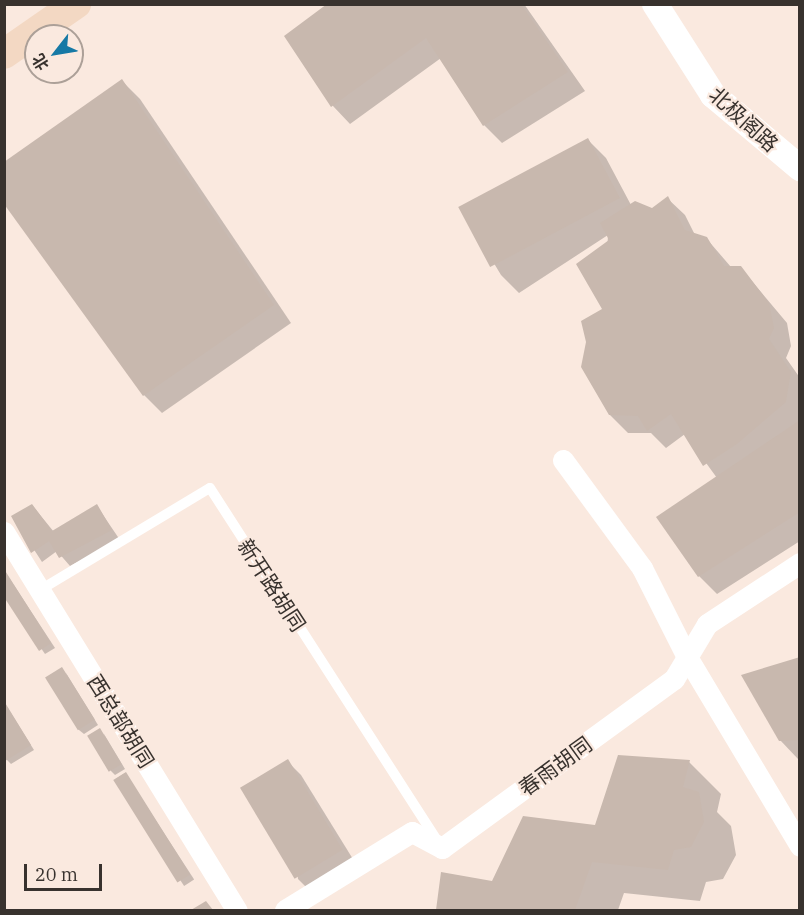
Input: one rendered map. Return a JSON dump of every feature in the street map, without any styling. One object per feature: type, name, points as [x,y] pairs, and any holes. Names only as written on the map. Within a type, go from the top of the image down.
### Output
[{"type":"main road","points":[[4,54],[76,4]]},
{"type":"street","name":"北极阁路","points":[[655,4],[713,95],[800,168]]},
{"type":"street","points":[[563,460],[642,568],[687,657],[800,846]]},
{"type":"street","name":"西总部胡同","points":[[4,532],[237,910]]},
{"type":"street","name":"春雨胡同","points":[[442,848],[674,679],[707,624],[800,563]]},
{"type":"street","points":[[285,910],[412,832],[442,848]]},
{"type":"lane","name":"新开路胡同","points":[[40,590],[210,488],[442,848]]},
{"type":"building","points":[[327,4],[521,4],[568,72],[483,126],[426,38],[331,107],[284,36]]},
{"type":"building","points":[[122,79],[274,305],[143,396],[4,204],[4,162]]},
{"type":"building","points":[[588,138],[620,198],[490,267],[458,207]]},
{"type":"building","points":[[668,196],[685,230],[707,237],[724,266],[741,266],[769,303],[774,328],[769,339],[791,372],[786,402],[737,444],[703,466],[671,414],[647,431],[638,416],[609,415],[581,367],[586,342],[581,321],[602,309],[576,264],[609,240],[600,223],[635,201],[652,208]]},
{"type":"building","points":[[800,420],[800,512],[698,577],[656,517]]},
{"type":"building","points":[[32,504],[52,531],[97,504],[112,530],[59,558],[49,541],[31,553],[11,516]]},
{"type":"building","points":[[4,569],[51,643],[39,651],[4,597]]},
{"type":"building","points":[[800,657],[800,740],[779,741],[741,675]]},
{"type":"building","points":[[62,667],[95,720],[78,730],[45,678]]},
{"type":"building","points":[[4,701],[31,745],[5,761],[4,760]]},
{"type":"building","points":[[100,728],[122,764],[109,772],[87,736]]},
{"type":"building","points":[[618,755],[690,760],[683,787],[699,792],[704,822],[691,847],[674,850],[668,870],[592,862],[575,910],[436,910],[441,872],[492,881],[523,816],[595,825]]},
{"type":"building","points":[[288,759],[343,850],[295,879],[240,788]]},
{"type":"building","points":[[126,772],[190,875],[177,883],[113,780]]},
{"type":"building","points":[[206,901],[213,910],[191,910]]}]
